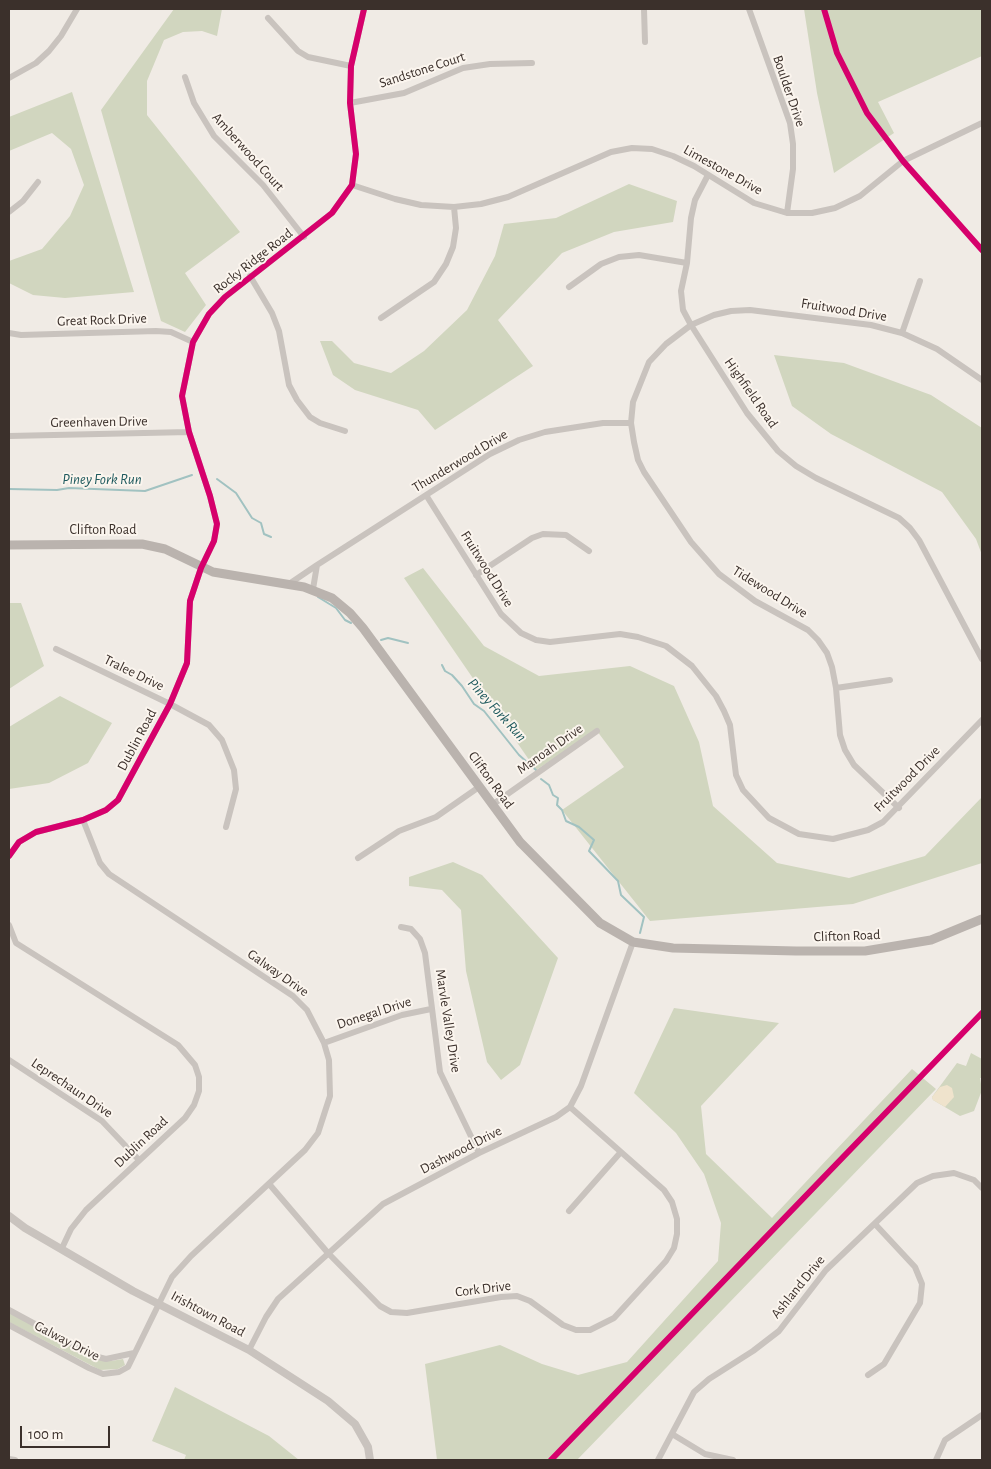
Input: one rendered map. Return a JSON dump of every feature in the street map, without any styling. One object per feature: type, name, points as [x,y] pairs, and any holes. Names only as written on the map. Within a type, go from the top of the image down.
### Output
[{"type":"main road","name":"Clifton Road","points":[[9,545],[142,544],[165,550],[201,568],[240,578],[290,584],[313,589],[332,598],[350,613],[520,842],[600,923],[634,942],[657,947],[697,949],[865,951],[931,940],[982,919]]},
{"type":"street","points":[[9,78],[36,64],[49,51],[61,36],[77,9]]},
{"type":"street","name":"Rocky Ridge Road","points":[[201,568],[214,541],[217,524],[189,432],[182,396],[193,342],[209,314],[250,276],[304,237],[332,213],[352,185],[356,154],[350,103],[351,66],[364,9]]},
{"type":"street","points":[[644,9],[646,42]]},
{"type":"street","name":"Boulder Drive","points":[[749,9],[790,123],[793,144],[793,169],[787,213]]},
{"type":"street","points":[[268,18],[298,51],[308,57],[351,66]]},
{"type":"street","name":"Sandstone Court","points":[[350,103],[404,93],[463,68],[490,64],[532,63]]},
{"type":"street","name":"Amberwood Court","points":[[186,77],[194,103],[214,136],[263,184],[304,237]]},
{"type":"street","name":"Limestone Drive","points":[[352,185],[421,205],[454,208],[508,197],[598,157],[632,148],[652,150],[673,156],[708,174],[754,203],[787,213],[812,213],[835,208],[860,196],[903,161],[982,124]]},
{"type":"street","name":"Highfield Road","points":[[708,174],[695,200],[691,218],[687,263],[681,292],[683,310],[691,325],[747,413],[778,450],[796,466],[816,478],[899,518],[910,528],[919,540],[982,659]]},
{"type":"street","points":[[9,212],[23,200],[38,182]]},
{"type":"street","points":[[382,318],[434,282],[446,264],[453,247],[456,228],[454,208]]},
{"type":"street","points":[[569,287],[601,264],[619,258],[639,255],[687,263]]},
{"type":"street","points":[[250,276],[277,325],[289,385],[297,400],[310,416],[320,423],[345,431]]},
{"type":"street","points":[[902,333],[920,281]]},
{"type":"street","name":"Fruitwood Drive","points":[[691,325],[714,315],[750,310],[871,325],[902,333],[937,349],[982,380]]},
{"type":"street","name":"Tidewood Drive","points":[[691,325],[666,344],[649,362],[633,402],[631,423],[638,460],[695,548],[719,574],[738,589],[808,630],[818,640],[827,652],[836,688],[840,735],[845,750],[854,765],[899,808]]},
{"type":"street","name":"Great Rock Drive","points":[[9,333],[21,335],[156,331],[171,332],[193,342]]},
{"type":"street","name":"Thunderwood Drive","points":[[290,584],[490,454],[519,440],[544,432],[575,426],[631,423]]},
{"type":"street","name":"Greenhaven Drive","points":[[9,436],[189,432]]},
{"type":"street","name":"Fruitwood Drive","points":[[426,495],[501,614],[510,625],[536,640],[565,642],[620,634],[653,640],[680,655],[692,666],[716,696],[724,710],[730,726],[736,775],[743,790],[769,818],[783,827],[816,837],[833,838],[851,836],[883,822],[899,808],[982,720]]},
{"type":"street","points":[[476,575],[532,538],[544,534],[566,535],[589,550]]},
{"type":"street","points":[[313,589],[317,565]]},
{"type":"street","name":"Dublin Road","points":[[9,854],[19,842],[36,832],[83,820],[106,810],[118,800],[170,704],[187,663],[189,642],[188,616],[201,568]]},
{"type":"street","name":"Tralee Drive","points":[[56,649],[209,725],[222,740],[234,770],[236,790],[226,826]]},
{"type":"street","points":[[836,688],[890,680]]},
{"type":"street","name":"Manoah Drive","points":[[492,805],[597,731]]},
{"type":"street","points":[[358,858],[399,831],[436,817],[479,787]]},
{"type":"street","name":"Galway Drive","points":[[9,1325],[103,1374],[119,1372],[128,1367],[172,1278],[192,1256],[270,1185],[305,1150],[318,1133],[330,1096],[329,1060],[324,1042],[307,1010],[293,996],[109,874],[100,863],[83,820]]},
{"type":"street","name":"Dublin Road","points":[[9,925],[16,943],[178,1045],[195,1065],[199,1077],[194,1105],[185,1118],[86,1210],[72,1229],[62,1248]]},
{"type":"street","name":"Marvle Valley Drive","points":[[401,927],[411,929],[420,939],[425,952],[440,1072],[479,1153]]},
{"type":"street","points":[[570,1108],[581,1086],[634,942]]},
{"type":"street","name":"Donegal Drive","points":[[324,1042],[402,1015],[432,1008]]},
{"type":"street","name":"Leprechaun Drive","points":[[9,1060],[102,1121],[139,1160]]},
{"type":"street","name":"Cork Drive","points":[[270,1185],[366,1294],[380,1306],[391,1312],[407,1313],[517,1296],[530,1301],[563,1324],[576,1330],[590,1330],[614,1318],[660,1268],[674,1248],[677,1234],[677,1219],[672,1202],[664,1190],[570,1108]]},
{"type":"street","name":"Dashwood Drive","points":[[250,1350],[266,1317],[278,1299],[383,1204],[479,1153],[556,1117],[570,1108]]},
{"type":"street","points":[[569,1211],[620,1153]]},
{"type":"street","name":"Ashland Drive","points":[[658,1460],[694,1392],[709,1379],[753,1351],[779,1331],[826,1270],[917,1183],[933,1176],[954,1173],[974,1180],[982,1188]]},
{"type":"street","name":"Irishtown Road","points":[[9,1216],[133,1291],[159,1302],[250,1350],[346,1414],[361,1433],[368,1447],[370,1460]]},
{"type":"street","points":[[868,1375],[884,1364],[920,1303],[922,1284],[915,1267],[875,1224]]},
{"type":"street","name":"Galway Drive","points":[[9,1310],[94,1356],[106,1359],[134,1353]]},
{"type":"street","points":[[936,1460],[945,1440],[982,1415]]},
{"type":"street","points":[[672,1434],[705,1454],[733,1460]]},
{"type":"street","points":[[9,1458],[15,1460]]},
{"type":"green space","points":[[174,9],[222,9],[217,36],[202,31],[183,32],[164,40],[147,81],[147,115],[240,232],[185,273],[206,305],[185,332],[161,321],[101,110]]},
{"type":"green space","points":[[804,9],[982,9],[982,56],[878,102],[894,133],[834,173],[817,93]]},
{"type":"green space","points":[[72,92],[134,292],[65,298],[33,295],[9,283],[9,261],[42,249],[70,216],[84,185],[71,149],[52,133],[9,151],[9,117]]},
{"type":"green space","points":[[629,184],[677,201],[673,222],[614,232],[562,253],[498,320],[533,366],[435,430],[418,410],[355,390],[333,375],[320,341],[332,341],[354,363],[391,373],[424,351],[467,310],[495,256],[504,224],[556,218]]},
{"type":"green space","points":[[774,355],[844,363],[931,395],[982,428],[982,555],[976,539],[942,492],[831,434],[792,406]]},
{"type":"green space","points":[[423,568],[484,646],[539,676],[630,666],[674,686],[699,742],[713,806],[777,863],[849,878],[925,856],[982,797],[982,863],[853,904],[650,921],[562,810],[624,767],[597,731],[536,770],[404,578]]},
{"type":"green space","points":[[9,603],[21,603],[44,666],[9,689]]},
{"type":"green space","points":[[60,696],[112,723],[88,763],[49,783],[9,789],[9,727]]},
{"type":"green space","points":[[453,862],[482,875],[558,958],[520,1065],[501,1080],[487,1062],[466,971],[461,910],[442,890],[409,886],[409,877]]},
{"type":"green space","points":[[674,1008],[779,1023],[701,1106],[706,1154],[772,1218],[912,1069],[936,1089],[577,1460],[437,1460],[425,1364],[500,1345],[542,1364],[578,1375],[627,1362],[718,1261],[721,1223],[704,1174],[676,1133],[634,1093]]},
{"type":"green space","points":[[971,1053],[982,1059],[982,1078],[980,1078],[982,1090],[974,1111],[960,1116],[933,1100],[932,1097],[957,1063],[966,1066]]},
{"type":"green space","points":[[9,1312],[111,1361],[123,1359],[125,1365],[118,1369],[100,1370],[9,1322]]},
{"type":"green space","points":[[175,1387],[269,1436],[299,1460],[184,1460],[186,1455],[152,1441]]},
{"type":"sand","points":[[947,1085],[952,1088],[954,1097],[945,1107],[933,1100],[932,1097],[940,1087]]},
{"type":"waterway","name":"Piney Fork Run","points":[[9,489],[57,490],[69,488],[145,491],[192,475]]},
{"type":"waterway","name":"Piney Fork Run","points":[[217,479],[236,493],[252,518],[261,523],[264,534],[271,537]]},
{"type":"waterway","name":"Piney Fork Run","points":[[318,597],[336,608],[345,620],[351,623]]},
{"type":"waterway","name":"Piney Fork Run","points":[[381,640],[388,638],[408,643]]},
{"type":"waterway","name":"Piney Fork Run","points":[[442,665],[445,671],[452,675],[462,686],[474,704],[484,711],[519,755],[536,770]]},
{"type":"waterway","points":[[541,779],[549,785],[553,795],[558,798],[557,805],[562,810],[566,821],[579,827],[594,840],[589,851],[618,881],[621,895],[644,917],[640,933]]},
{"type":"cycle path","points":[[9,856],[19,842],[36,832],[83,820],[106,810],[118,800],[170,704],[187,663],[190,601],[201,568],[214,541],[217,524],[189,432],[182,396],[193,342],[209,314],[225,297],[332,213],[352,185],[356,154],[350,103],[351,66],[364,9]]},
{"type":"cycle path","points":[[824,9],[837,53],[867,113],[903,161],[982,250]]},
{"type":"cycle path","points":[[551,1460],[982,1013]]}]
